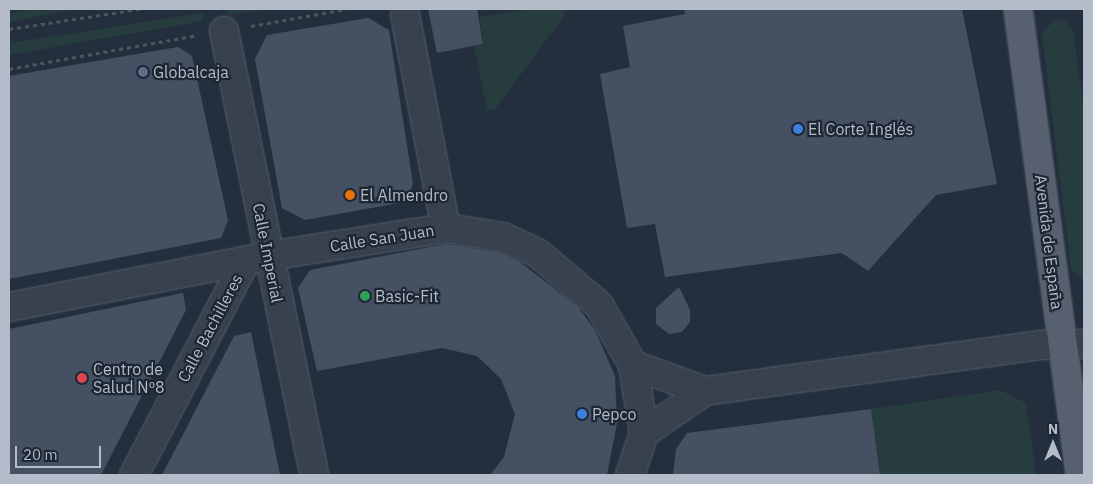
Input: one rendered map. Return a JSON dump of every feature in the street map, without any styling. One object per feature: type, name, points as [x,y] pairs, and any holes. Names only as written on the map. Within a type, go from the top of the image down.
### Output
[{"type":"main road","name":"Avenida de España","points":[[1018,9],[1077,340],[1080,475]]},
{"type":"street","points":[[405,14],[446,228]]},
{"type":"street","name":"Calle Imperial","points":[[224,31],[257,258],[314,475]]},
{"type":"street","name":"Calle San Juan","points":[[9,307],[257,258],[446,228],[503,237],[565,274],[600,305],[632,365],[644,433]]},
{"type":"street","name":"Calle Bachilleres","points":[[134,475],[257,258]]},
{"type":"street","points":[[630,475],[644,433],[705,391],[1077,340]]},
{"type":"street","points":[[632,365],[705,391]]},
{"type":"path","points":[[9,29],[140,9]]},
{"type":"path","points":[[9,69],[346,9]]},
{"type":"green space","points":[[36,9],[75,9],[9,22],[9,13]]},
{"type":"green space","points":[[227,9],[274,9],[228,15]]},
{"type":"green space","points":[[532,9],[564,9],[565,15],[495,109],[487,111],[474,46],[484,44],[479,17]]},
{"type":"green space","points":[[202,13],[203,21],[9,55],[11,43]]},
{"type":"green space","points":[[1055,19],[1065,20],[1073,29],[1084,111],[1084,281],[1071,269],[1042,34]]},
{"type":"green space","points":[[1000,390],[1026,403],[1036,475],[880,475],[871,409]]},
{"type":"building","points":[[428,9],[477,9],[483,44],[437,53]]},
{"type":"building","name":"El Corte Inglés","points":[[684,9],[962,9],[997,184],[936,195],[868,271],[842,253],[665,277],[655,224],[627,228],[600,74],[630,67],[623,26],[685,14]]},
{"type":"building","points":[[368,18],[389,30],[413,184],[405,202],[305,220],[282,208],[255,59],[267,35]]},
{"type":"building","points":[[178,47],[192,56],[228,220],[221,238],[9,279],[9,76]]},
{"type":"building","points":[[446,244],[498,252],[520,262],[578,307],[595,330],[615,376],[617,423],[607,475],[490,475],[504,457],[515,414],[501,379],[477,356],[442,348],[317,371],[298,288],[310,270]]},
{"type":"building","points":[[679,287],[690,310],[690,322],[682,332],[669,334],[656,324],[656,308]]},
{"type":"building","name":"Centro de Salud Nº8","points":[[183,293],[186,310],[101,475],[9,475],[9,329]]},
{"type":"building","points":[[251,332],[280,475],[162,475],[234,336]]},
{"type":"building","points":[[871,409],[880,475],[673,475],[676,449],[687,433]]},
{"type":"place","name":"Globalcaja","points":[[143,72]]},
{"type":"place","name":"El Corte Inglés","points":[[798,129]]},
{"type":"place","name":"El Almendro","points":[[350,195]]},
{"type":"place","name":"Basic-Fit","points":[[365,296]]},
{"type":"place","name":"Centro de Salud Nº8","points":[[82,378]]},
{"type":"place","name":"Pepco","points":[[582,414]]}]
